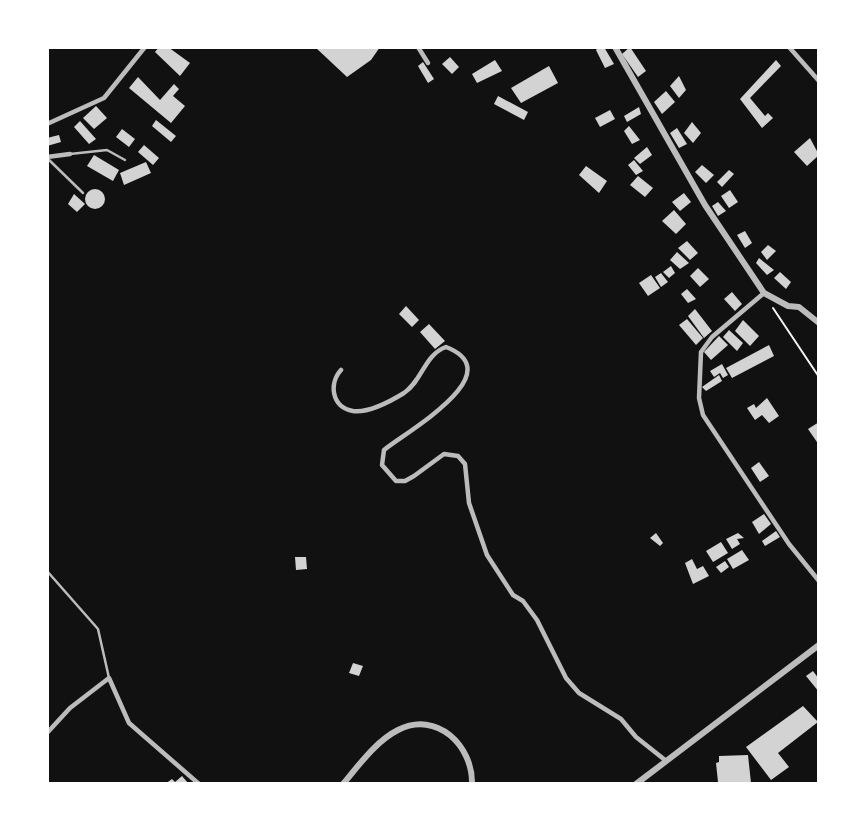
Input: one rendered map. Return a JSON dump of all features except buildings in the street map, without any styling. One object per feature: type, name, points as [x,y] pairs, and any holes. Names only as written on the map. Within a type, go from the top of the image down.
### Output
[{"type":"street","points":[[47,124],[104,97],[145,47]]},
{"type":"street","points":[[418,47],[428,63]]},
{"type":"street","points":[[615,47],[705,205],[764,293],[788,306],[799,307],[819,323]]},
{"type":"street","points":[[789,47],[819,81]]},
{"type":"street","points":[[47,157],[71,153]]},
{"type":"street","points":[[764,293],[712,338],[701,352],[699,398],[704,415],[734,461],[789,544],[819,581]]},
{"type":"street","points":[[341,370],[333,378],[332,388],[337,399],[344,408],[366,410],[402,395],[418,382],[429,358],[439,350],[446,347],[463,359],[467,375],[460,392],[384,450],[382,466],[396,481],[405,481],[444,454],[458,456],[465,464],[469,503],[487,555],[513,595],[523,601],[537,620],[566,678],[579,693],[621,719],[636,737],[665,760]]},
{"type":"street","points":[[636,784],[819,645]]},
{"type":"street","points":[[47,733],[70,708],[109,678],[129,723],[199,784]]},
{"type":"street","points":[[343,784],[383,741],[398,730],[418,725],[440,729],[460,742],[471,766],[472,784]]},
{"type":"lane","points":[[71,153],[107,150],[125,160]]},
{"type":"lane","points":[[47,157],[83,194]]},
{"type":"lane","points":[[47,457],[47,474]]},
{"type":"lane","points":[[47,571],[98,629],[109,678]]},
{"type":"path","points":[[764,293],[819,377]]}]
